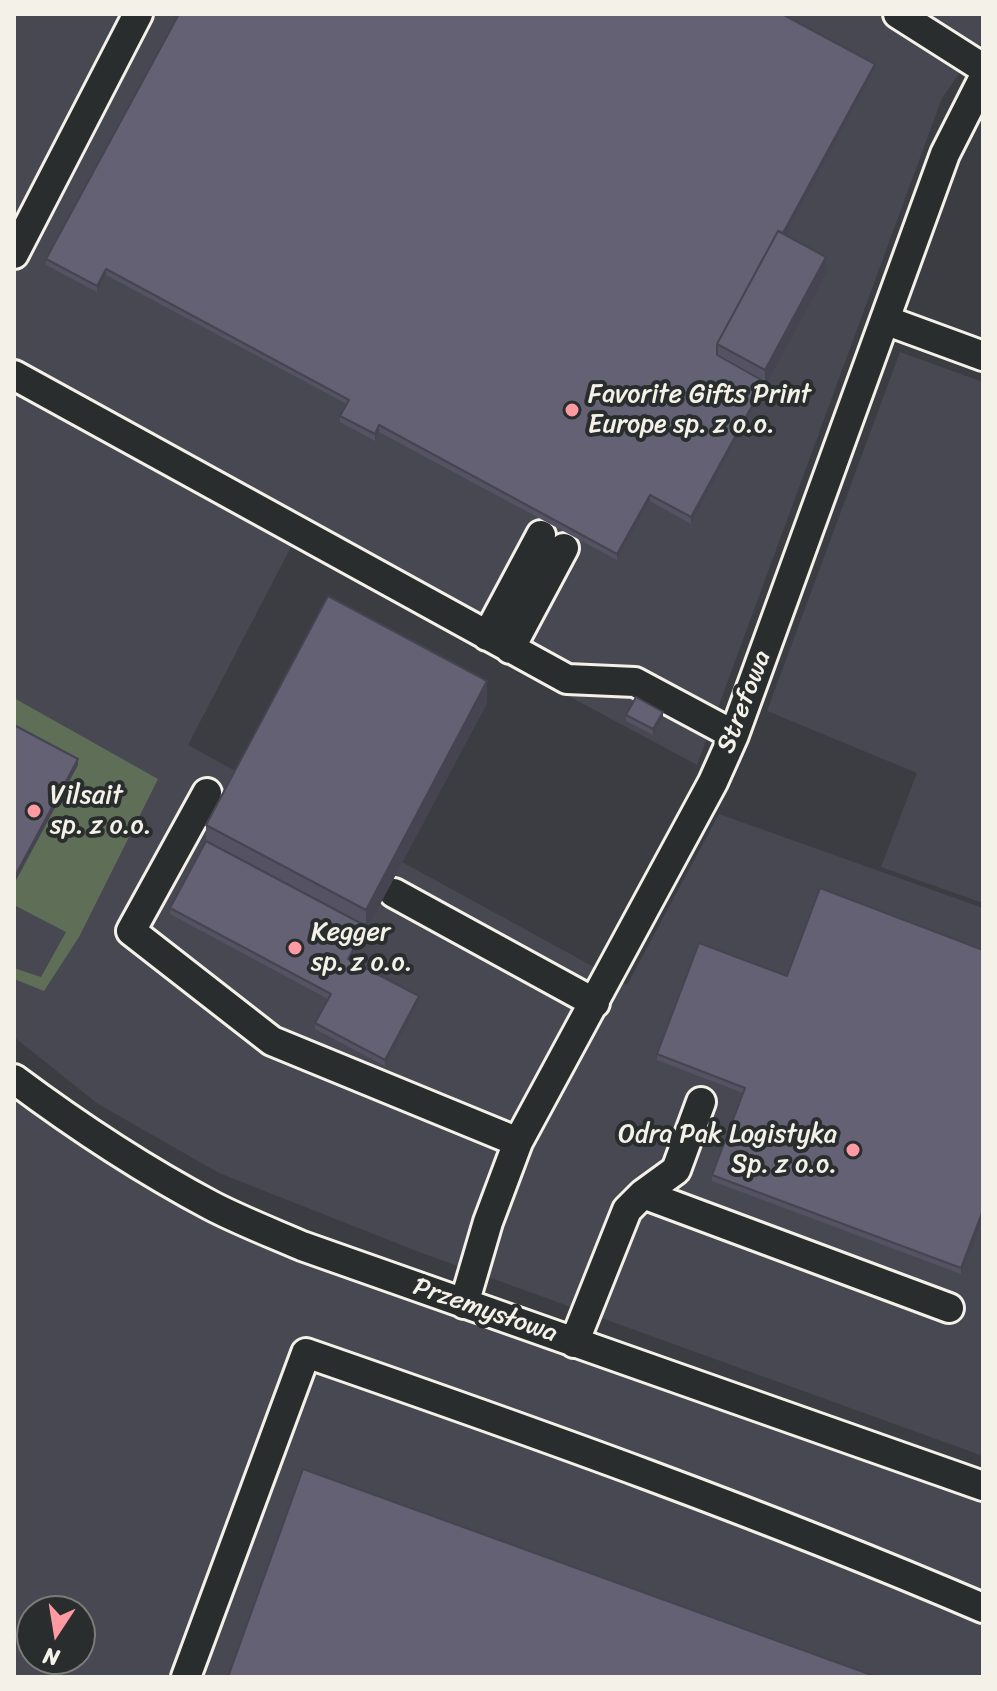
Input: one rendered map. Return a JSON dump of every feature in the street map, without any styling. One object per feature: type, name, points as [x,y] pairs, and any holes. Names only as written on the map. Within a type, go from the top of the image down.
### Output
[{"type":"street","points":[[14,254],[138,14]]},
{"type":"street","points":[[898,14],[983,68]]},
{"type":"street","name":"Strefowa","points":[[464,1304],[488,1222],[518,1142],[713,782],[734,735],[945,154],[983,79]]},
{"type":"street","points":[[885,320],[983,356]]},
{"type":"street","points":[[14,375],[567,679],[635,682],[734,735]]},
{"type":"street","points":[[498,642],[552,542]]},
{"type":"street","points":[[207,793],[131,931],[272,1041],[518,1142]]},
{"type":"street","points":[[394,893],[595,1003]]},
{"type":"street","name":"Przemysłowa","points":[[14,1079],[66,1118],[149,1170],[215,1207],[302,1246],[983,1486]]},
{"type":"street","points":[[574,1343],[627,1210],[676,1170],[701,1102]]},
{"type":"street","points":[[643,1194],[949,1308]]},
{"type":"street","points":[[186,1677],[306,1353],[552,1439],[868,1559],[983,1608]]},
{"type":"shaded area","points":[[14,14],[983,14],[983,40],[942,98],[697,765],[291,547],[188,745],[627,985],[719,814],[983,908],[983,1456],[419,1252],[219,1173],[98,1104],[14,1037]]},
{"type":"shaded area","points":[[900,352],[983,382],[983,903],[881,867],[917,773],[767,711]]},
{"type":"shaded area","points":[[14,1079],[215,1207],[983,1486],[983,1677],[14,1677]]},
{"type":"green space","points":[[14,698],[158,779],[79,937],[44,991],[14,979],[14,968],[41,977],[66,932],[14,905]]},
{"type":"building","points":[[179,14],[782,14],[875,64],[783,233],[778,231],[717,344],[717,355],[765,382],[691,517],[650,495],[617,554],[379,425],[375,434],[340,416],[349,400],[106,269],[97,286],[46,259]]},
{"type":"building","points":[[778,231],[826,257],[765,370],[717,344]]},
{"type":"building","points":[[328,596],[487,681],[366,910],[206,825]]},
{"type":"building","points":[[636,697],[663,712],[653,729],[626,715]]},
{"type":"building","name":"Vilsait sp. z o.o.","points":[[14,725],[78,759],[14,878]]},
{"type":"building","name":"Kegger sp. z o.o.","points":[[206,841],[366,926],[348,959],[419,996],[385,1060],[315,1023],[331,994],[170,908]]},
{"type":"building","points":[[820,888],[983,950],[983,1210],[961,1268],[712,1175],[745,1088],[657,1054],[699,943],[787,976]]},
{"type":"building","points":[[303,1469],[877,1677],[228,1677]]},
{"type":"place","name":"Favorite Gifts Print Europe sp. z o.o.","points":[[572,410]]},
{"type":"place","name":"Vilsait sp. z o.o.","points":[[34,811]]},
{"type":"place","name":"Kegger sp. z o.o.","points":[[295,948]]},
{"type":"place","name":"Odra Pak Logistyka Sp. z o.o.","points":[[853,1150]]}]
